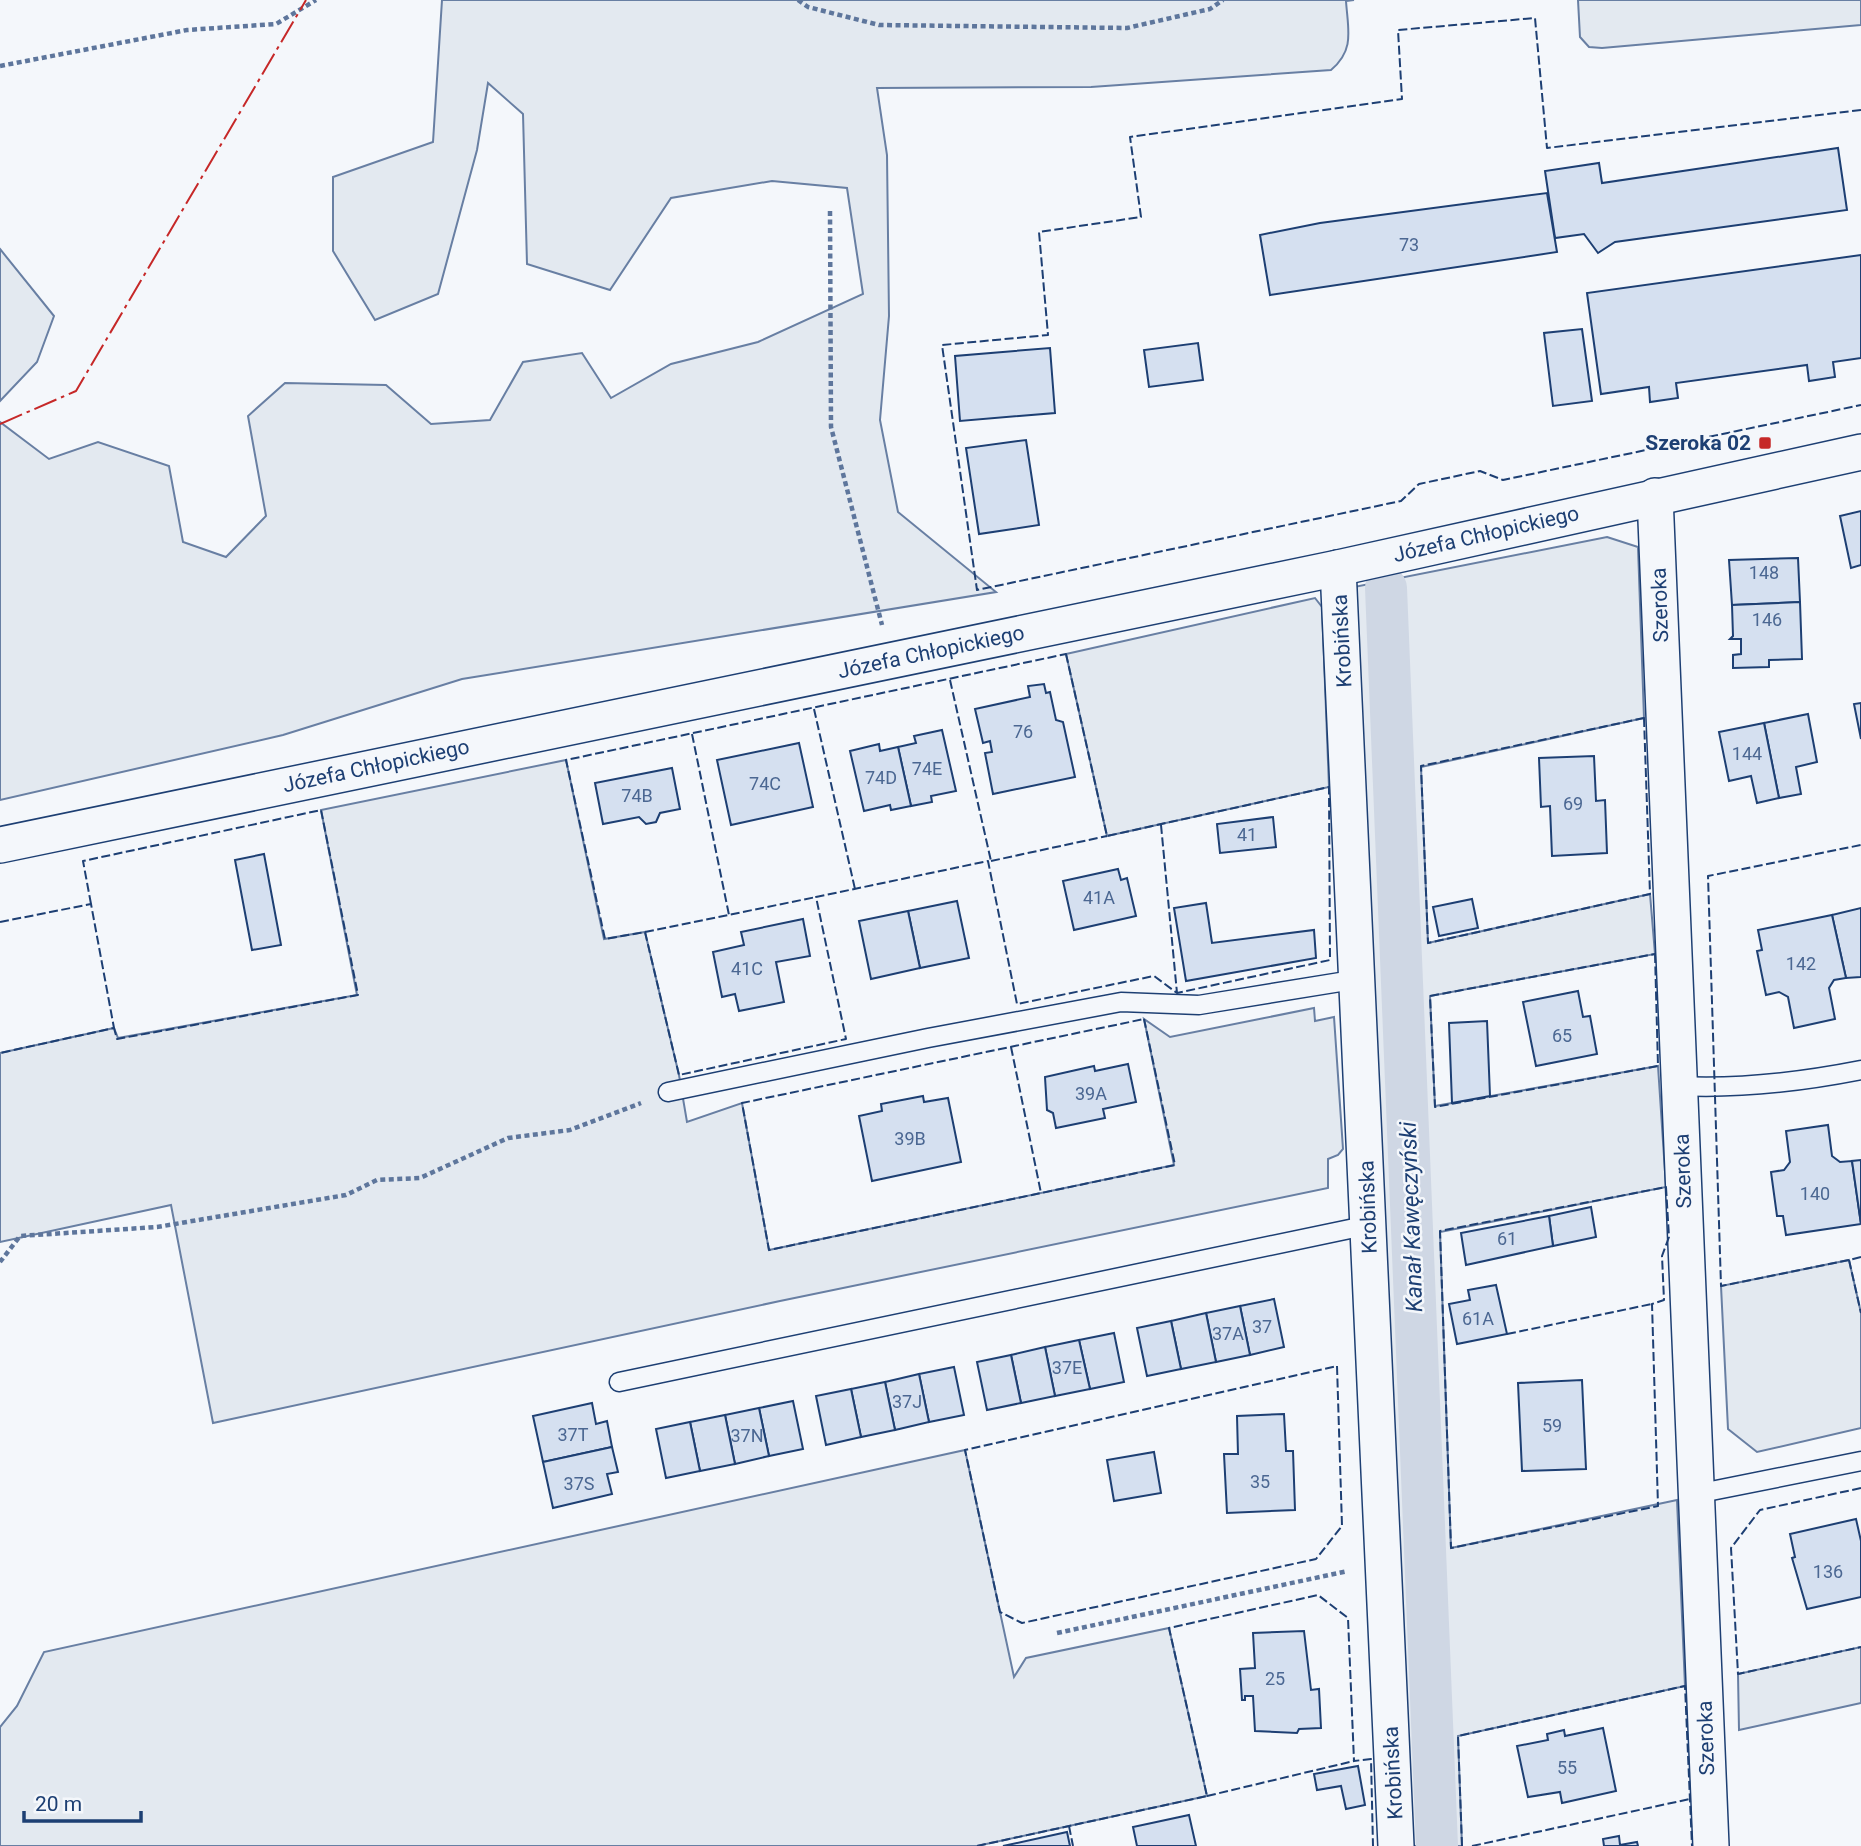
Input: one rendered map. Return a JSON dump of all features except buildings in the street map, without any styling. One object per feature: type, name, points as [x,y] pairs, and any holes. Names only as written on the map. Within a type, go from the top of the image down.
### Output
[{"type":"street","name":"Józefa Chłopickiego","points":[[0,845],[1338,568],[1861,452]]},
{"type":"street","name":"Szeroka","points":[[1655,496],[1711,1846]]},
{"type":"street","name":"Krobińska","points":[[1338,568],[1359,979],[1396,1846]]},
{"type":"lane","points":[[668,1092],[928,1038],[1121,1002],[1199,1005],[1359,979]]},
{"type":"lane","points":[[1679,1086],[1714,1088],[1800,1082],[1861,1070]]},
{"type":"lane","points":[[620,1382],[1369,1226]]},
{"type":"lane","points":[[1696,1494],[1861,1461]]},
{"type":"path","points":[[0,66],[187,30],[276,24],[316,0]]},
{"type":"path","points":[[798,0],[808,7],[879,25],[1127,28],[1210,9],[1223,0]]},
{"type":"path","points":[[830,211],[831,427],[890,660]]},
{"type":"path","points":[[0,1262],[20,1236],[157,1227],[346,1195],[377,1180],[420,1178],[508,1138],[570,1130],[668,1092]]},
{"type":"path","points":[[1057,1633],[1384,1563]]},
{"type":"shaded area","points":[[442,0],[1354,0],[1346,1],[1347,47],[1344,55],[1331,70],[1091,87],[877,88],[887,155],[889,316],[880,420],[898,512],[996,592],[462,679],[283,735],[0,800],[0,422],[49,459],[98,442],[169,466],[183,542],[226,557],[266,516],[248,416],[285,383],[386,385],[431,424],[490,420],[523,362],[582,353],[611,398],[671,364],[758,342],[863,294],[847,188],[772,181],[671,198],[610,290],[527,264],[523,114],[488,83],[477,150],[438,294],[375,320],[333,251],[333,177],[433,142]]},
{"type":"shaded area","points":[[1578,0],[1861,0],[1861,25],[1589,47],[1580,37]]},
{"type":"shaded area","points":[[0,249],[54,316],[37,362],[0,401]]},
{"type":"shaded area","points":[[1607,537],[1638,547],[1644,718],[1421,767],[1428,943],[1650,894],[1655,954],[1430,996],[1435,1106],[1658,1066],[1666,1187],[1440,1232],[1451,1548],[1677,1500],[1685,1686],[1458,1736],[1462,1846],[1413,1846],[1354,587]]},
{"type":"shaded area","points":[[1315,598],[1322,607],[1329,787],[1107,836],[1066,654]]},
{"type":"shaded area","points":[[566,760],[604,939],[645,932],[679,1075],[687,1122],[742,1103],[769,1250],[1174,1165],[1144,1019],[1170,1037],[1314,1008],[1315,1021],[1334,1017],[1343,1149],[1338,1155],[1328,1159],[1328,1188],[780,1301],[213,1423],[171,1205],[0,1242],[0,1053],[114,1028],[118,1038],[357,995],[321,810]]},
{"type":"shaded area","points":[[1849,1260],[1861,1313],[1861,1428],[1757,1452],[1728,1429],[1721,1286]]},
{"type":"shaded area","points":[[965,1450],[1014,1677],[1026,1658],[1169,1628],[1207,1796],[977,1846],[0,1846],[0,1727],[17,1706],[44,1652]]},
{"type":"shaded area","points":[[1861,1647],[1861,1703],[1739,1730],[1738,1674]]},
{"type":"waterway","name":"Kanał Kawęczyński","points":[[1386,588],[1437,1846]]},
{"type":"fence","points":[[1861,110],[1547,148],[1535,18],[1398,30],[1402,99],[1130,137],[1141,217],[1039,232],[1048,335],[942,345],[977,590],[1401,501],[1419,484],[1480,471],[1503,480],[1861,405]]},
{"type":"fence","points":[[1066,654],[1107,836],[1329,787],[1330,960],[1177,993],[1154,976],[1017,1004],[988,861],[816,897],[846,1039],[679,1075],[645,932],[605,939],[566,760],[1066,654]]},
{"type":"fence","points":[[950,680],[991,861]]},
{"type":"fence","points":[[814,709],[855,889]]},
{"type":"fence","points":[[1644,718],[1650,894],[1428,943],[1421,766],[1644,718]]},
{"type":"fence","points":[[692,734],[729,915]]},
{"type":"fence","points":[[91,904],[83,861],[321,810],[358,995],[117,1039],[114,1028]]},
{"type":"fence","points":[[1161,825],[1177,993]]},
{"type":"fence","points":[[991,861],[1107,836]]},
{"type":"fence","points":[[1849,1260],[1721,1286],[1708,876],[1861,845]]},
{"type":"fence","points":[[645,932],[816,897]]},
{"type":"fence","points":[[0,922],[91,904],[114,1028],[0,1053]]},
{"type":"fence","points":[[1655,954],[1658,1066],[1435,1107],[1430,996],[1655,954]]},
{"type":"fence","points":[[1144,1019],[1175,1165],[769,1250],[742,1103],[1144,1019]]},
{"type":"fence","points":[[1011,1047],[1041,1193]]},
{"type":"fence","points":[[1666,1187],[1669,1237],[1662,1256],[1664,1300],[1652,1304],[1658,1506],[1451,1548],[1440,1231],[1666,1187]]},
{"type":"fence","points":[[1861,1257],[1849,1260],[1861,1313]]},
{"type":"fence","points":[[1507,1334],[1652,1304]]},
{"type":"fence","points":[[1337,1366],[1342,1526],[1316,1559],[1022,1623],[1000,1612],[965,1450],[1337,1366]]},
{"type":"fence","points":[[1861,1488],[1760,1510],[1731,1548],[1738,1674],[1861,1647]]},
{"type":"fence","points":[[977,1846],[1207,1796],[1169,1628],[1318,1595],[1348,1618],[1354,1761],[1371,1759],[1373,1846]]},
{"type":"fence","points":[[1462,1846],[1458,1736],[1685,1686],[1692,1846]]},
{"type":"fence","points":[[1207,1796],[1354,1761]]},
{"type":"fence","points":[[1472,1846],[1690,1799]]},
{"type":"fence","points":[[1069,1826],[1073,1846]]},
{"type":"power","points":[[0,424],[76,391],[306,0]]},
{"type":"place","name":"Szeroka 02","points":[[1765,443]]}]
